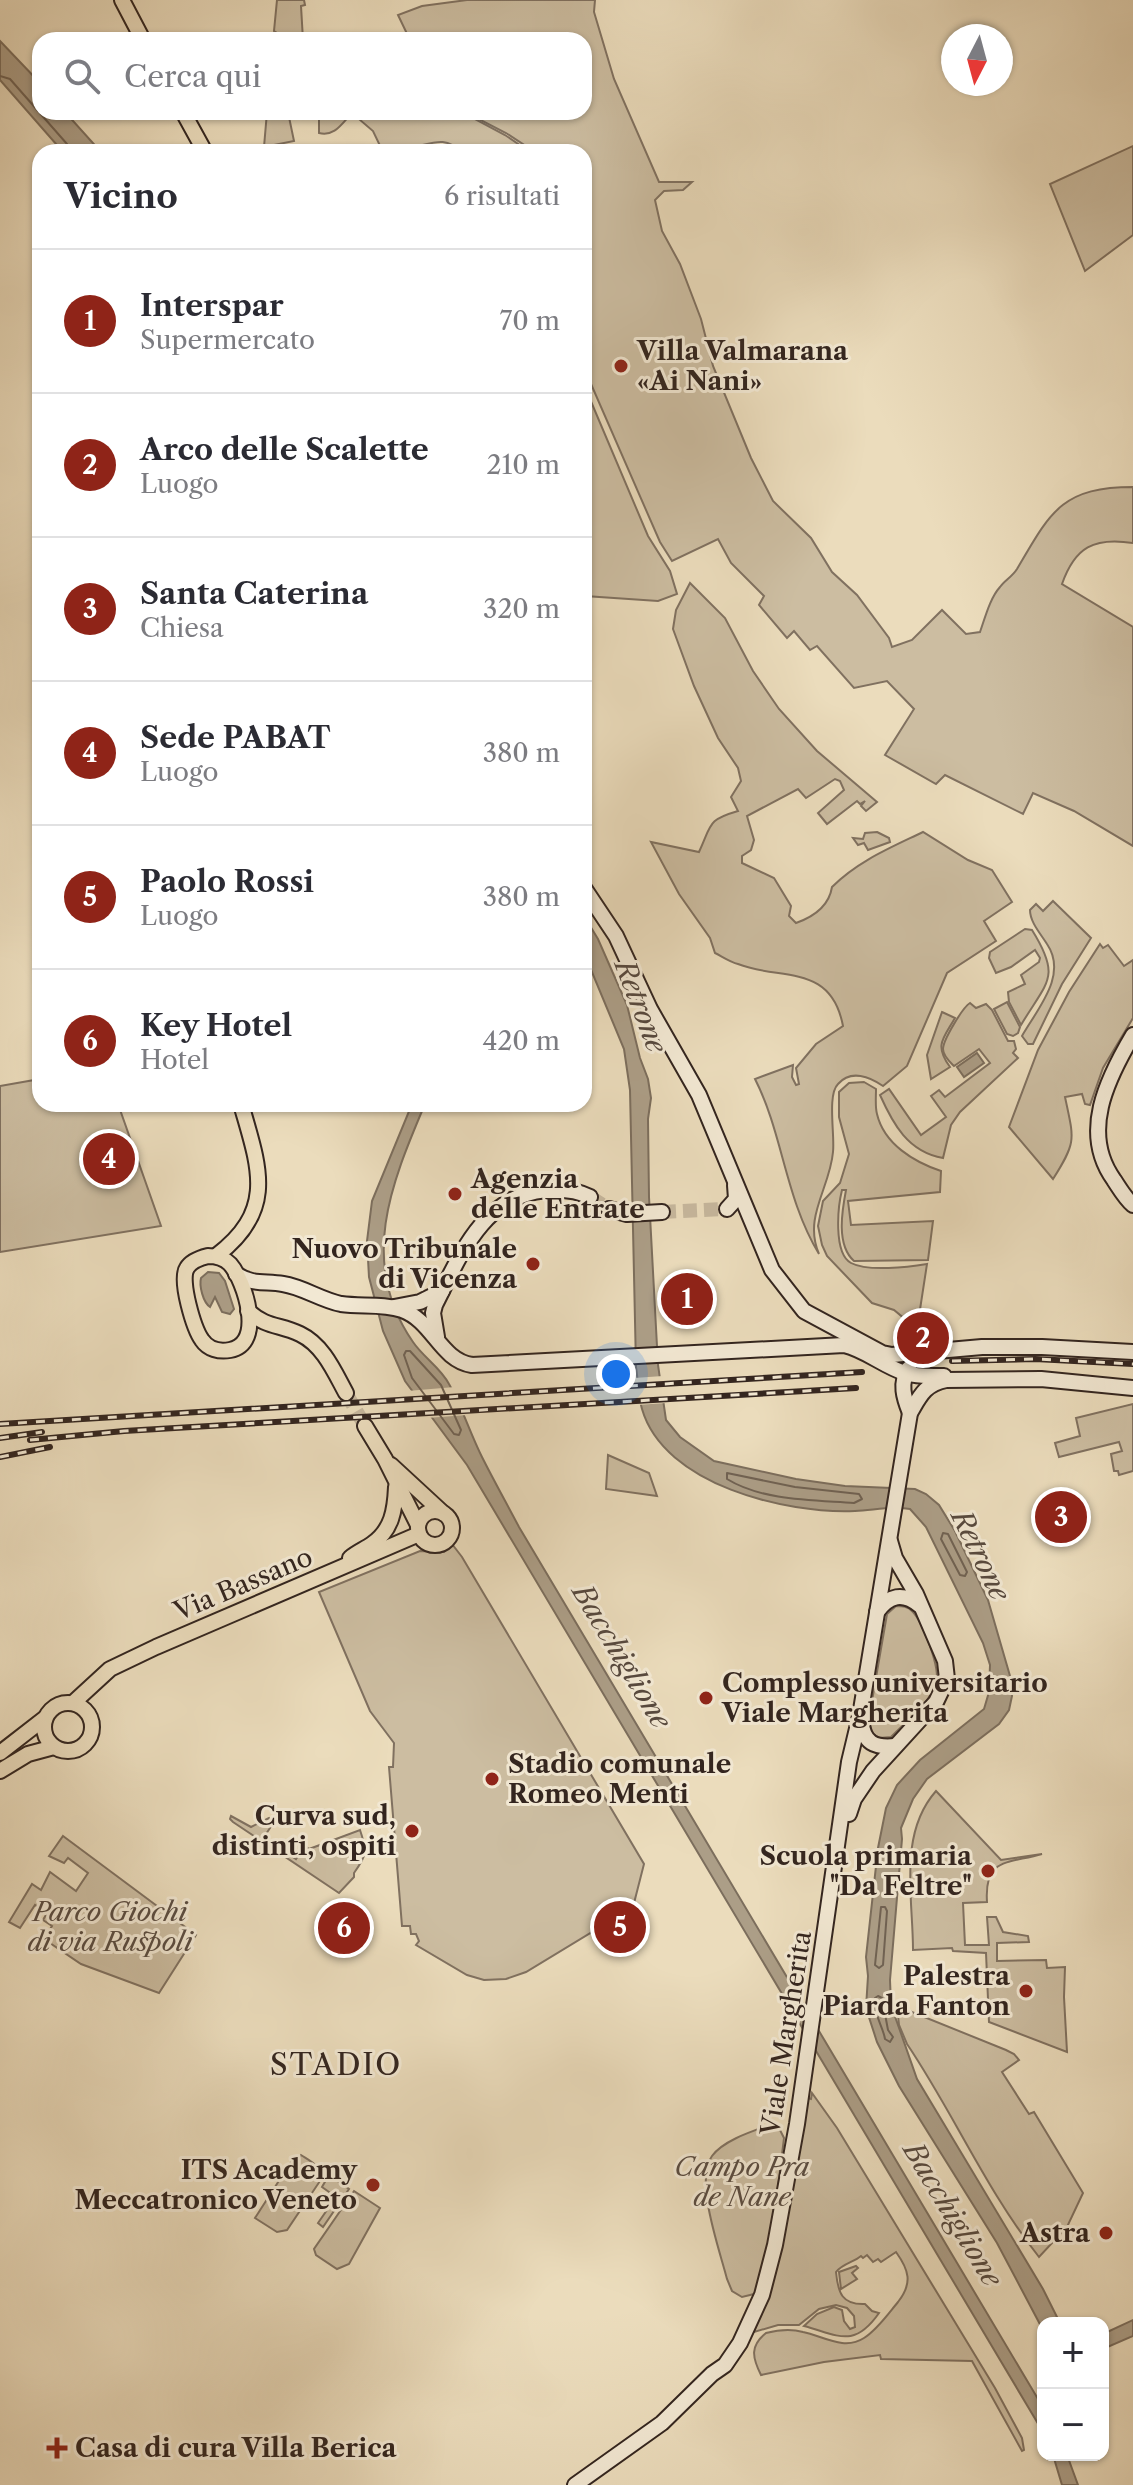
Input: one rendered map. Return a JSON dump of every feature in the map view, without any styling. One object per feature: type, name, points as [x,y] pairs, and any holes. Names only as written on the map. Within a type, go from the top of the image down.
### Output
[{"type":"main road","points":[[122,0],[139,32]]},
{"type":"main road","points":[[187,120],[201,144]]},
{"type":"main road","points":[[399,1308],[418,1318],[454,1359],[472,1365],[787,1346],[827,1338],[829,1332],[796,1304],[772,1270],[699,1095],[650,1009],[616,936],[592,900]]},
{"type":"main road","points":[[1133,1035],[1116,1064],[1101,1101],[1097,1138],[1106,1170],[1133,1205]]},
{"type":"main road","points":[[238,1237],[234,1270],[251,1324],[249,1334],[243,1344],[227,1351],[213,1349],[200,1337],[185,1291],[185,1274],[187,1266],[195,1260],[216,1256],[238,1237],[257,1205],[260,1181],[243,1112]]},
{"type":"main road","points":[[735,1181],[736,1199],[725,1209],[744,1213],[750,1219]]},
{"type":"main road","points":[[437,1337],[433,1308],[462,1249],[472,1234],[502,1205],[534,1191],[575,1191],[590,1197]]},
{"type":"main road","points":[[609,1209],[627,1214],[659,1212]]},
{"type":"main road","points":[[216,1256],[252,1283],[287,1284],[339,1303],[399,1308],[427,1300],[442,1291]]},
{"type":"main road","points":[[247,1308],[258,1287],[266,1284]]},
{"type":"main road","points":[[247,1308],[269,1325],[300,1334],[318,1347],[346,1393]]},
{"type":"main road","points":[[809,1315],[882,1353],[898,1355],[957,1347],[1133,1352]]},
{"type":"main road","points":[[249,1334],[269,1325]]},
{"type":"main road","points":[[787,1346],[797,1349],[844,1345],[905,1373],[924,1376],[970,1375],[988,1379]]},
{"type":"main road","points":[[905,1373],[926,1353]]},
{"type":"main road","name":"Viale Margherita","points":[[575,2485],[662,2423],[725,2365],[762,2295],[797,2124],[849,1762],[860,1716],[910,1413],[903,1389],[905,1373]]},
{"type":"main road","points":[[910,1413],[922,1392],[937,1382],[1041,1379],[1133,1386]]},
{"type":"main road","points":[[365,1426],[385,1459],[423,1541],[431,1545],[446,1542],[452,1534],[452,1525],[385,1459]]},
{"type":"main road","points":[[339,1570],[354,1555],[381,1537],[387,1528],[394,1511],[396,1484]]},
{"type":"main road","points":[[418,1530],[421,1518],[429,1512],[443,1513]]},
{"type":"main road","name":"Via Bassano","points":[[73,1703],[110,1669],[339,1570],[418,1530]]},
{"type":"main road","name":"Viale Margherita","points":[[840,1841],[854,1799],[873,1771],[936,1702],[947,1679],[945,1661],[921,1606],[895,1558],[890,1532]]},
{"type":"main road","points":[[877,1612],[891,1598],[900,1596],[909,1597],[921,1606]]},
{"type":"main road","points":[[45,1718],[45,1734],[61,1751],[76,1750],[88,1742],[93,1727],[87,1712],[92,1686]]},
{"type":"main road","points":[[0,1753],[45,1718],[53,1708],[73,1703],[87,1712]]},
{"type":"main road","points":[[860,1716],[862,1732],[870,1743],[880,1747],[895,1746]]},
{"type":"main road","points":[[0,1771],[28,1754],[54,1747]]},
{"type":"green space","points":[[277,0],[304,0],[305,5],[301,6],[303,32],[274,31]]},
{"type":"green space","points":[[467,0],[595,0],[594,12],[614,79],[659,182],[692,182],[683,190],[664,191],[655,200],[662,231],[680,264],[701,319],[713,366],[751,458],[773,501],[811,538],[832,572],[857,595],[889,638],[892,647],[912,640],[942,610],[966,634],[980,632],[996,592],[1015,572],[1049,518],[1060,507],[1089,492],[1133,487],[1133,543],[1107,542],[1088,547],[1073,561],[1062,584],[1133,627],[1133,846],[1074,811],[1033,793],[1023,814],[945,775],[936,784],[885,755],[914,709],[887,681],[854,688],[817,646],[810,650],[794,631],[787,638],[759,605],[764,596],[731,563],[718,539],[672,561],[660,542],[592,386],[592,144],[523,144],[481,120],[592,120],[592,32],[406,32],[398,15],[422,6]]},
{"type":"green space","points":[[266,120],[290,120],[294,141],[264,144]]},
{"type":"green space","points":[[319,120],[346,120],[330,133],[319,133]]},
{"type":"green space","points":[[360,120],[477,120],[518,144],[379,144],[373,131]]},
{"type":"green space","points":[[1133,146],[1133,235],[1085,271],[1050,184]]},
{"type":"green space","points":[[592,404],[648,536],[670,571],[677,594],[658,601],[592,596]]},
{"type":"green space","points":[[690,583],[725,618],[753,671],[779,709],[817,751],[877,802],[866,811],[861,806],[865,801],[860,804],[857,801],[827,824],[818,813],[844,790],[840,781],[835,779],[806,798],[798,789],[747,816],[754,840],[751,850],[742,856],[742,863],[774,878],[791,906],[789,916],[796,923],[819,910],[828,900],[832,887],[853,870],[923,832],[968,860],[992,870],[1012,902],[984,921],[996,941],[947,973],[907,1066],[883,1086],[866,1077],[855,1076],[843,1079],[835,1089],[832,1106],[833,1152],[814,1228],[819,1254],[799,1211],[772,1122],[755,1079],[793,1065],[792,1077],[796,1085],[799,1084],[796,1068],[816,1044],[843,1026],[837,1006],[828,992],[816,983],[754,969],[715,953],[710,938],[679,894],[651,842],[699,852],[712,824],[738,811],[731,797],[741,781],[738,768],[718,738],[673,629],[676,610]]},
{"type":"green space","points":[[877,832],[889,838],[890,842],[868,850],[864,843],[858,845],[853,838],[863,839],[865,833]]},
{"type":"green space","points":[[1053,901],[1091,938],[1062,984],[1033,1044],[1028,1044],[1022,1036],[1048,991],[1054,968],[1053,956],[1030,910],[1036,904],[1043,911]]},
{"type":"green space","points":[[1025,929],[1032,930],[1047,959],[1049,970],[1044,988],[1021,1025],[1009,1002],[1008,992],[1025,984],[1021,975],[1040,958],[1035,950],[1011,967],[996,973],[989,958],[990,952]]},
{"type":"green space","points":[[1100,944],[1103,948],[1108,945],[1124,966],[1133,960],[1133,1018],[1103,1068],[1090,1105],[1085,1104],[1082,1094],[1065,1097],[1071,1132],[1070,1148],[1053,1179],[1009,1127],[1038,1050],[1069,992]]},
{"type":"green space","points":[[1007,1002],[1020,1027],[1013,1036],[1007,1034],[994,1009]]},
{"type":"green space","points":[[970,1003],[976,1008],[986,1004],[992,1010],[1008,1041],[1014,1041],[1016,1049],[1013,1053],[1018,1058],[960,1112],[951,1125],[943,1158],[920,1150],[903,1135],[880,1095],[889,1089],[921,1135],[946,1117],[931,1096],[939,1090],[945,1097],[990,1063],[979,1049],[954,1066],[943,1052],[950,1032]]},
{"type":"green space","points":[[942,1012],[955,1018],[941,1047],[950,1067],[931,1079],[927,1055]]},
{"type":"green space","points":[[32,1080],[32,1112],[121,1112],[161,1226],[0,1252],[0,1086]]},
{"type":"green space","points":[[864,1082],[876,1089],[877,1114],[893,1143],[921,1163],[941,1171],[940,1192],[848,1201],[851,1225],[933,1221],[928,1260],[854,1261],[848,1254],[843,1237],[846,1190],[842,1190],[839,1207],[841,1250],[845,1258],[858,1266],[889,1268],[927,1264],[917,1329],[894,1310],[872,1303],[827,1256],[822,1245],[818,1226],[823,1201],[840,1183],[849,1154],[839,1117],[839,1092],[849,1083]]},
{"type":"green space","points":[[1133,1404],[1133,1471],[1119,1475],[1118,1471],[1114,1471],[1111,1454],[1122,1451],[1119,1442],[1059,1457],[1055,1443],[1080,1436],[1076,1418]]},
{"type":"green space","points":[[608,1455],[649,1473],[657,1496],[606,1489]]},
{"type":"green space","name":"Stadio comunale Romeo Menti","points":[[452,1544],[644,1864],[633,1907],[526,1972],[506,1979],[484,1980],[467,1975],[416,1945],[419,1941],[416,1934],[411,1934],[410,1926],[402,1926],[389,1767],[393,1767],[394,1743],[370,1711],[319,1592],[420,1551],[444,1552]]},
{"type":"green space","points":[[896,1606],[909,1609],[917,1618],[930,1646],[937,1676],[933,1691],[916,1712],[891,1737],[879,1738],[872,1733],[869,1718],[887,1614]]},
{"type":"green space","points":[[936,1791],[1001,1860],[1042,1854],[1001,1865],[990,1877],[987,1902],[963,1903],[965,1945],[989,1945],[987,1917],[996,1917],[1003,1932],[1028,1936],[1029,1942],[997,1943],[997,1961],[1046,1960],[1047,1968],[1065,1967],[1067,2052],[989,2022],[986,1953],[953,1951],[952,1948],[913,1950],[910,1888],[912,1846],[924,1808]]},
{"type":"green space","points":[[231,1816],[251,1827],[269,1818],[274,1822],[264,1837],[296,1859],[305,1846],[309,1849],[360,1830],[365,1849],[363,1858],[354,1877],[339,1893],[233,1822]]},
{"type":"green space","name":"Parco Giochi di via Ruspoli","points":[[63,1836],[196,1935],[159,1993],[81,1964],[44,1939],[52,1926],[43,1920],[47,1913],[35,1905],[20,1928],[9,1922],[32,1884],[41,1890],[50,1872],[76,1891],[88,1873],[68,1858],[64,1863],[49,1856]]},
{"type":"green space","points":[[897,2006],[1006,2050],[1019,2060],[1002,2072],[1029,2114],[1034,2112],[1083,2193],[1067,2227],[1039,2257],[1002,2205],[907,2044],[899,2025]]},
{"type":"green space","points":[[812,2093],[837,2128],[995,2388],[1022,2438],[1024,2450],[972,2361],[881,2359],[880,2355],[761,2375],[754,2352],[766,2333],[794,2330],[841,2343],[856,2342],[882,2322],[906,2289],[908,2277],[896,2252],[881,2262],[878,2259],[873,2262],[867,2255],[861,2256],[836,2272],[840,2292],[846,2300],[865,2304],[879,2313],[862,2331],[845,2336],[804,2326],[817,2314],[834,2307],[842,2310],[844,2321],[850,2329],[855,2327],[854,2316],[847,2308],[836,2305],[819,2309],[799,2325],[778,2325],[754,2332],[783,2240],[808,2098],[811,2099]]},
{"type":"green space","name":"Campo Pra de Nane","points":[[767,2126],[780,2130],[784,2138],[774,2219],[758,2289],[754,2294],[742,2297],[732,2291],[714,2234],[707,2198],[707,2167],[712,2156],[723,2146]]},
{"type":"green space","points":[[301,2155],[318,2168],[320,2181],[287,2230],[277,2232],[255,2218],[291,2162],[295,2164]]},
{"type":"green space","points":[[329,2175],[349,2189],[323,2227],[318,2223],[336,2197],[322,2187]]},
{"type":"green space","points":[[354,2191],[380,2208],[349,2264],[337,2269],[316,2255],[314,2249]]},
{"type":"green space","points":[[858,2268],[852,2273],[857,2279],[841,2289],[839,2272]]},
{"type":"water","points":[[0,41],[32,75],[32,117],[0,80]]},
{"type":"water","points":[[35,120],[72,120],[94,144],[56,144]]},
{"type":"water","name":"Retrone","points":[[592,929],[627,1005],[651,1098],[648,1119],[649,1197],[658,1365],[666,1420],[680,1437],[714,1461],[796,1479],[845,1486],[915,1489],[926,1494],[939,1505],[955,1531],[988,1600],[1010,1676],[1012,1696],[1009,1710],[999,1724],[927,1779],[913,1799],[901,1828],[890,1980],[891,2005],[917,2079],[1057,2317],[1037,2319],[997,2243],[899,2086],[877,2042],[866,2008],[866,1957],[878,1848],[886,1808],[897,1785],[920,1760],[984,1709],[989,1692],[990,1665],[983,1643],[926,1527],[910,1509],[827,1511],[763,1500],[731,1490],[701,1475],[675,1457],[655,1435],[642,1409],[636,1367],[630,1090],[624,1049],[592,972]]},
{"type":"water","points":[[977,1053],[984,1063],[964,1077],[957,1067]]},
{"type":"water","name":"Bacchiglione","points":[[409,1112],[422,1112],[401,1164],[386,1223],[384,1253],[387,1283],[396,1312],[413,1342],[449,1384],[482,1457],[519,1527],[1037,2397],[1037,2422],[467,1465],[405,1381],[383,1331],[369,1277],[367,1241],[372,1201]]},
{"type":"water","points":[[208,1272],[219,1273],[225,1281],[234,1309],[230,1314],[222,1312],[215,1297],[210,1307],[205,1301],[201,1278]]},
{"type":"water","points":[[1133,2320],[1133,2336],[1109,2346],[1109,2331]]},
{"type":"water","points":[[1055,2461],[1069,2461],[1078,2485],[1062,2485]]},
{"type":"pier","points":[[663,1376],[666,1403],[637,1405],[634,1378]]},
{"type":"pier","points":[[455,1387],[467,1415],[427,1418],[407,1391]]},
{"type":"tunnel","points":[[590,1197],[609,1209]]},
{"type":"tunnel","points":[[662,1212],[724,1209]]},
{"type":"tunnel","points":[[346,1393],[365,1426]]},
{"type":"railway","points":[[952,1361],[1035,1359],[1133,1364]]},
{"type":"railway","points":[[0,1424],[862,1372]]},
{"type":"railway","points":[[30,1440],[124,1431],[856,1388]]},
{"type":"railway","points":[[0,1438],[42,1432]]},
{"type":"railway","points":[[0,1457],[50,1447]]},
{"type":"place","name":"Villa Valmarana «Ai Nani»","points":[[621,366]]},
{"type":"place","name":"Sede PABAT","points":[[109,1159]]},
{"type":"place","name":"Agenzia delle Entrate","points":[[455,1194]]},
{"type":"place","name":"Nuovo Tribunale di Vicenza","points":[[533,1264]]},
{"type":"place","name":"Interspar","points":[[687,1299]]},
{"type":"place","name":"Arco delle Scalette","points":[[923,1338]]},
{"type":"place","name":"Santa Caterina","points":[[1061,1517]]},
{"type":"place","name":"Complesso universitario Viale Margherita","points":[[706,1698]]},
{"type":"place","name":"Stadio comunale Romeo Menti","points":[[492,1779]]},
{"type":"place","name":"Curva sud, distinti, ospiti","points":[[412,1831]]},
{"type":"place","name":"Scuola primaria \"Da Feltre\"","points":[[988,1871]]},
{"type":"place","name":"Paolo Rossi","points":[[620,1927]]},
{"type":"place","name":"Key Hotel","points":[[344,1928]]},
{"type":"place","name":"Palestra Piarda Fanton","points":[[1026,1991]]},
{"type":"place","name":"ITS Academy Meccatronico Veneto","points":[[373,2185]]},
{"type":"place","name":"Astra","points":[[1106,2233]]},
{"type":"place","name":"Casa di cura Villa Berica","points":[[57,2448]]},
{"type":"district","name":"STADIO","points":[[336,2065]]}]
